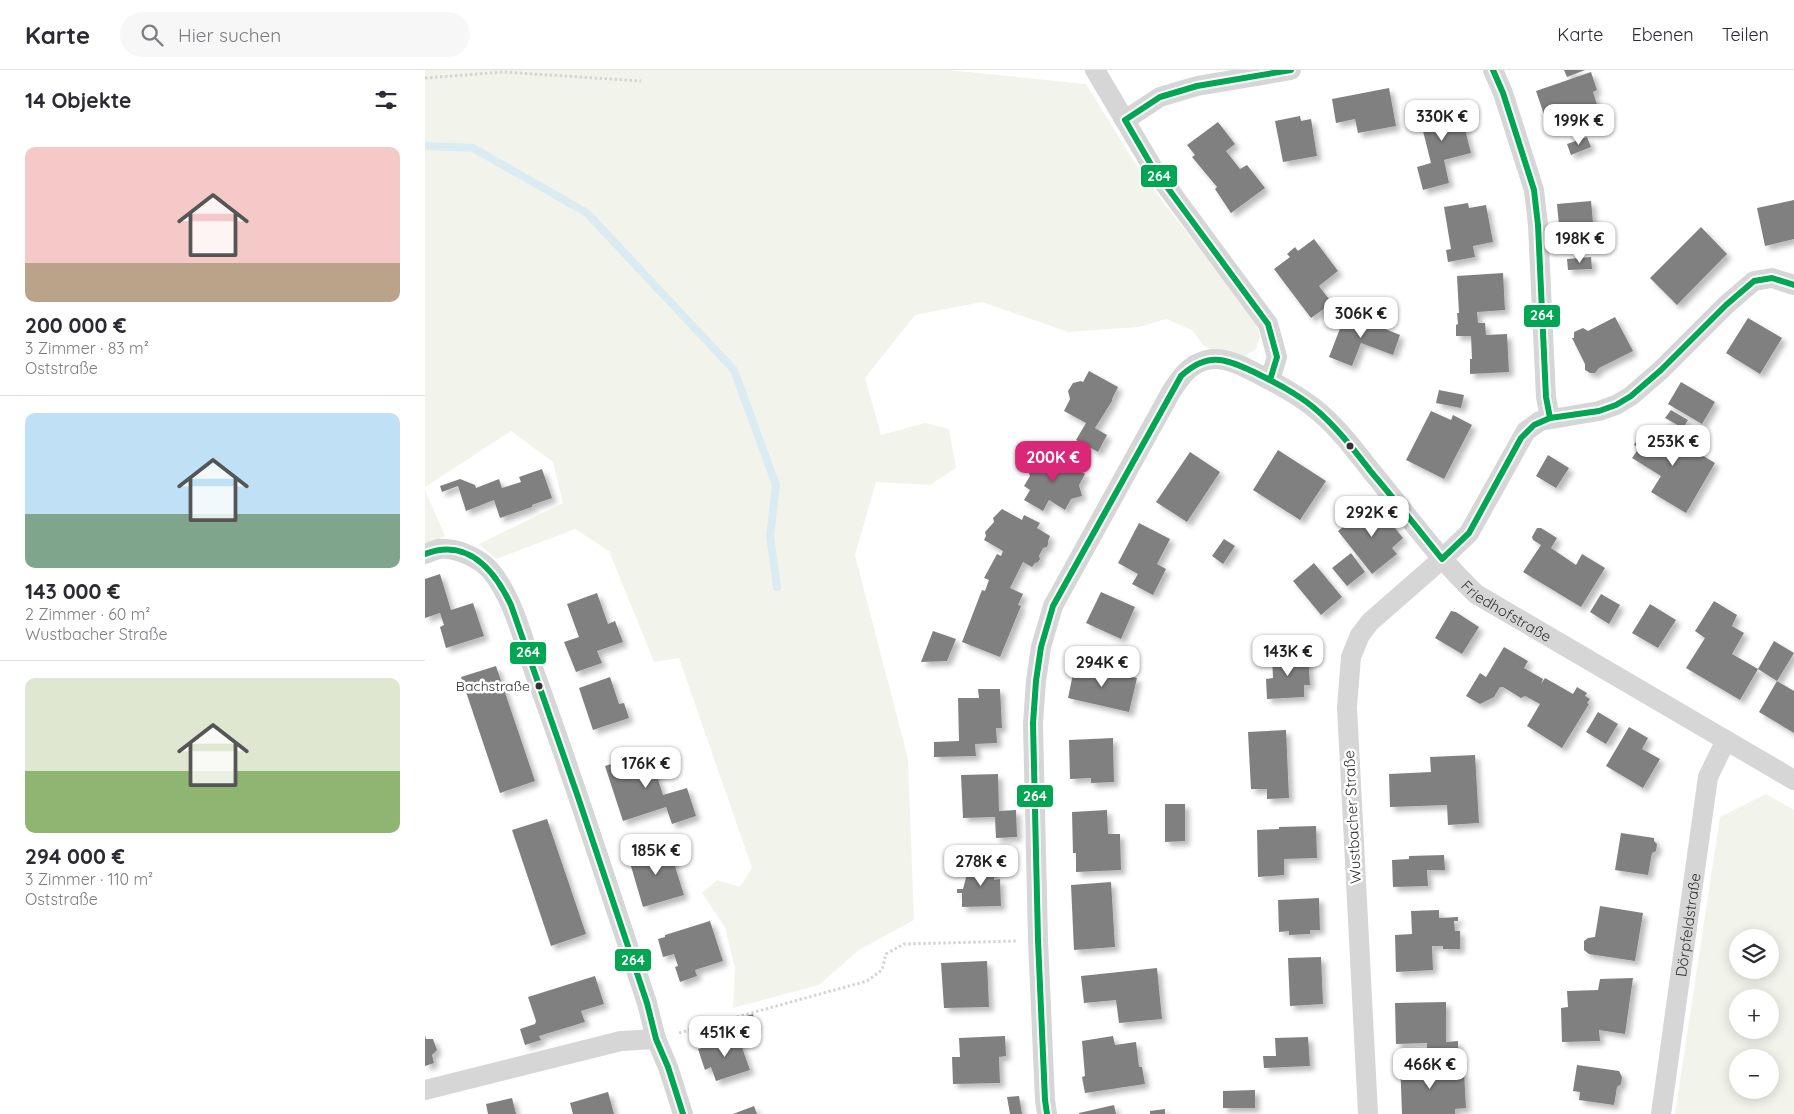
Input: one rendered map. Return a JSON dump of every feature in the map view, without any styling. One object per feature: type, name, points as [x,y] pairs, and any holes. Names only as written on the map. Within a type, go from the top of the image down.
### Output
[{"type":"street","points":[[1095,70],[1153,168],[1267,324],[1277,358],[1270,380]]},
{"type":"street","points":[[1125,120],[1160,97],[1197,86],[1291,70]]},
{"type":"street","points":[[1493,70],[1503,93],[1535,190],[1546,397],[1550,418]]},
{"type":"street","name":"Wustbacher Straße","points":[[1368,1114],[1347,707],[1351,657],[1360,635],[1370,622],[1469,533],[1526,431],[1540,421],[1599,411],[1616,405],[1631,396],[1661,370],[1726,305],[1754,281],[1773,278],[1794,285]]},
{"type":"street","name":"Friedhofstraße","points":[[1047,1114],[1038,940],[1033,724],[1041,647],[1053,606],[1181,376],[1197,363],[1217,359],[1234,363],[1270,380],[1313,407],[1342,434],[1442,559],[1476,594],[1794,780]]},
{"type":"street","points":[[425,554],[440,549],[455,550],[473,557],[488,568],[499,581],[506,595],[559,741],[647,1003],[656,1039],[668,1067],[683,1114]]},
{"type":"street","name":"Dörpfeldstraße","points":[[1661,1114],[1708,777],[1726,740]]},
{"type":"street","points":[[425,1090],[621,1040],[656,1039]]},
{"type":"path","points":[[425,78],[503,72],[641,81]]},
{"type":"path","points":[[656,1039],[867,981],[882,970],[886,954],[904,944],[1038,940]]},
{"type":"shaded area","points":[[425,70],[948,70],[1086,84],[1143,176],[1255,320],[1260,337],[1256,349],[1243,357],[1224,355],[1204,346],[1192,330],[1166,319],[1139,327],[1068,332],[982,302],[915,315],[865,378],[881,435],[925,423],[949,429],[956,468],[930,485],[876,482],[855,555],[908,759],[914,920],[859,950],[819,985],[733,1008],[735,968],[725,927],[702,893],[717,880],[740,887],[752,868],[679,658],[654,662],[609,551],[575,529],[496,559],[479,544],[563,503],[553,462],[511,431],[425,487]]},
{"type":"shaded area","points":[[425,490],[445,536],[425,546]]},
{"type":"shaded area","points":[[1766,794],[1794,810],[1794,1114],[1675,1114],[1720,817]]},
{"type":"building","points":[[1564,70],[1585,70],[1567,77]]},
{"type":"building","points":[[1591,72],[1597,90],[1593,92],[1599,111],[1549,129],[1536,91]]},
{"type":"building","points":[[1389,88],[1396,126],[1358,133],[1355,119],[1336,123],[1332,99]]},
{"type":"building","points":[[1458,102],[1471,153],[1444,160],[1449,183],[1423,190],[1417,167],[1431,163],[1418,111]]},
{"type":"building","points":[[1300,116],[1301,121],[1311,119],[1317,156],[1283,162],[1275,121]]},
{"type":"building","points":[[1218,122],[1235,144],[1226,151],[1240,169],[1247,165],[1265,188],[1231,213],[1215,189],[1217,187],[1192,157],[1195,155],[1187,145]]},
{"type":"building","points":[[1587,137],[1591,147],[1571,155],[1567,144]]},
{"type":"building","points":[[1794,200],[1794,239],[1765,246],[1757,208]]},
{"type":"building","points":[[1591,201],[1595,244],[1561,247],[1557,204]]},
{"type":"building","points":[[1468,203],[1469,208],[1486,205],[1493,242],[1473,246],[1475,257],[1448,262],[1446,250],[1451,249],[1444,207]]},
{"type":"building","points":[[1701,227],[1727,254],[1677,305],[1650,278]]},
{"type":"building","points":[[1314,239],[1338,271],[1319,286],[1332,303],[1311,318],[1274,269],[1290,257],[1287,254],[1295,247],[1298,251]]},
{"type":"building","points":[[1591,257],[1592,269],[1568,270],[1567,259]]},
{"type":"building","points":[[1503,273],[1505,310],[1477,312],[1478,323],[1485,323],[1486,335],[1507,334],[1509,372],[1470,374],[1470,359],[1472,359],[1471,336],[1456,336],[1457,313],[1459,313],[1457,276]]},
{"type":"building","points":[[1346,313],[1400,335],[1393,355],[1361,343],[1352,366],[1329,357]]},
{"type":"building","points":[[1615,317],[1633,351],[1599,368],[1595,373],[1590,373],[1585,370],[1585,364],[1572,338],[1574,338],[1574,332],[1583,328],[1588,331]]},
{"type":"building","points":[[1748,318],[1782,338],[1760,374],[1726,353]]},
{"type":"building","points":[[1089,371],[1118,387],[1112,401],[1095,428],[1107,435],[1098,452],[1076,440],[1086,423],[1064,411],[1070,399],[1068,391],[1073,383],[1083,382]]},
{"type":"building","points":[[1681,382],[1715,402],[1702,424],[1668,404]]},
{"type":"building","points":[[1439,390],[1464,395],[1461,408],[1436,403]]},
{"type":"building","points":[[1671,410],[1688,420],[1683,428],[1665,418]]},
{"type":"building","points":[[1431,411],[1451,420],[1453,415],[1472,425],[1444,479],[1406,460]]},
{"type":"building","points":[[1652,425],[1715,463],[1686,513],[1651,492],[1661,476],[1632,458],[1639,448],[1634,445],[1641,433],[1645,436]]},
{"type":"building","points":[[1278,450],[1326,481],[1300,520],[1253,490]]},
{"type":"building","points":[[1190,452],[1220,472],[1187,522],[1156,502]]},
{"type":"building","points":[[1059,454],[1067,459],[1069,465],[1085,474],[1079,485],[1082,496],[1071,499],[1065,510],[1049,500],[1043,511],[1024,500],[1030,490],[1024,486],[1030,476],[1028,470],[1032,464],[1038,462],[1047,467],[1053,456]]},
{"type":"building","points":[[1548,455],[1569,468],[1556,488],[1536,476]]},
{"type":"building","points":[[542,469],[552,498],[500,518],[494,500],[466,511],[458,486],[442,492],[440,486],[460,479],[475,485],[476,488],[499,479],[502,488],[521,482],[519,477]]},
{"type":"building","points":[[1374,502],[1403,538],[1392,548],[1397,554],[1372,574],[1338,531]]},
{"type":"building","points":[[1002,509],[1022,520],[1024,515],[1040,523],[1037,528],[1050,536],[1047,547],[1043,548],[1038,562],[1032,567],[1023,562],[1010,588],[1023,594],[1018,605],[1021,606],[1000,657],[962,642],[982,590],[985,591],[989,580],[984,578],[997,554],[1001,556],[1003,551],[984,540],[985,532],[994,522],[993,518]]},
{"type":"building","points":[[1139,523],[1170,539],[1157,564],[1166,569],[1153,595],[1132,584],[1138,574],[1118,563]]},
{"type":"building","points":[[1537,528],[1541,528],[1557,538],[1551,548],[1576,565],[1582,554],[1605,568],[1581,607],[1523,572],[1541,545],[1533,540],[1532,537]]},
{"type":"building","points":[[1224,539],[1235,546],[1223,564],[1212,556]]},
{"type":"building","points":[[1351,553],[1365,572],[1347,586],[1332,568]]},
{"type":"building","points":[[1314,563],[1342,597],[1321,615],[1293,581]]},
{"type":"building","points":[[440,574],[451,610],[473,603],[484,636],[446,648],[440,627],[444,625],[440,613],[425,618],[425,579]]},
{"type":"building","points":[[1101,592],[1135,607],[1121,639],[1086,623]]},
{"type":"building","points":[[597,593],[608,624],[615,621],[623,642],[597,651],[602,663],[576,672],[564,642],[579,637],[567,604]]},
{"type":"building","points":[[1601,594],[1620,605],[1609,624],[1590,612]]},
{"type":"building","points":[[1714,601],[1737,615],[1732,626],[1744,633],[1732,654],[1758,669],[1740,700],[1686,668],[1705,638],[1695,631]]},
{"type":"building","points":[[1650,604],[1676,620],[1658,648],[1632,633]]},
{"type":"building","points":[[1451,611],[1456,612],[1479,627],[1462,654],[1435,638]]},
{"type":"building","points":[[933,631],[956,639],[947,661],[921,662]]},
{"type":"building","points":[[1774,641],[1794,653],[1777,681],[1758,669]]},
{"type":"building","points":[[1504,647],[1528,661],[1524,668],[1543,679],[1541,684],[1545,678],[1573,694],[1577,687],[1587,693],[1585,696],[1590,699],[1587,703],[1589,704],[1562,748],[1527,726],[1540,704],[1525,696],[1521,698],[1503,687],[1500,687],[1494,697],[1480,704],[1466,696],[1480,673],[1486,677]]},
{"type":"building","points":[[1308,655],[1310,685],[1304,685],[1304,697],[1267,699],[1266,679],[1273,678],[1272,656]]},
{"type":"building","points":[[1075,664],[1137,678],[1129,712],[1068,698]]},
{"type":"building","points":[[496,666],[535,781],[500,793],[461,677]]},
{"type":"building","points":[[610,677],[619,704],[624,703],[629,718],[593,730],[579,688]]},
{"type":"building","points":[[1777,681],[1794,691],[1794,733],[1759,712]]},
{"type":"building","points":[[978,689],[1000,689],[1002,728],[996,728],[997,743],[975,744],[976,756],[934,757],[934,742],[959,741],[958,698],[979,698]]},
{"type":"building","points":[[1598,712],[1618,724],[1606,744],[1586,732]]},
{"type":"building","points":[[1629,727],[1648,738],[1642,749],[1660,759],[1643,788],[1606,766]]},
{"type":"building","points":[[1286,730],[1289,798],[1267,799],[1267,789],[1251,789],[1248,732]]},
{"type":"building","points":[[1113,738],[1114,782],[1091,783],[1091,778],[1070,779],[1069,740]]},
{"type":"building","points":[[658,749],[664,770],[656,773],[663,795],[687,788],[696,816],[672,824],[666,807],[623,821],[605,766]]},
{"type":"building","points":[[1475,755],[1479,823],[1448,825],[1447,805],[1390,807],[1389,774],[1431,772],[1430,757]]},
{"type":"building","points":[[998,774],[999,811],[1016,810],[1017,837],[996,838],[995,817],[963,818],[961,775]]},
{"type":"building","points":[[1165,804],[1185,804],[1185,841],[1165,842]]},
{"type":"building","points":[[1107,810],[1108,834],[1120,834],[1121,870],[1076,872],[1076,853],[1073,853],[1072,812]]},
{"type":"building","points":[[547,819],[586,934],[551,946],[512,830]]},
{"type":"building","points":[[1316,826],[1317,858],[1284,859],[1284,875],[1258,877],[1257,830],[1279,829],[1279,827]]},
{"type":"building","points":[[1621,833],[1654,838],[1657,844],[1656,851],[1652,853],[1648,875],[1615,870]]},
{"type":"building","points":[[668,844],[684,895],[643,907],[628,856]]},
{"type":"building","points":[[1444,855],[1445,870],[1427,870],[1428,886],[1393,887],[1392,860],[1409,859],[1409,856]]},
{"type":"building","points":[[994,863],[994,880],[1000,879],[1001,906],[962,907],[962,893],[957,893],[957,889],[963,889],[967,874],[966,864]]},
{"type":"building","points":[[1111,882],[1115,947],[1074,950],[1071,885]]},
{"type":"building","points":[[1319,898],[1320,930],[1310,930],[1310,934],[1289,935],[1289,931],[1279,932],[1278,900]]},
{"type":"building","points":[[1600,906],[1643,913],[1635,961],[1589,954],[1584,950],[1584,941],[1595,937]]},
{"type":"building","points":[[1439,910],[1439,918],[1458,917],[1458,921],[1454,921],[1455,931],[1460,931],[1460,949],[1443,949],[1443,946],[1432,946],[1433,970],[1396,972],[1395,935],[1412,934],[1411,911]]},
{"type":"building","points":[[710,921],[723,961],[695,970],[697,976],[680,982],[675,967],[678,966],[674,954],[663,957],[658,939]]},
{"type":"building","points":[[1321,957],[1323,1004],[1290,1006],[1288,958]]},
{"type":"building","points":[[987,961],[989,1007],[944,1008],[941,963]]},
{"type":"building","points":[[1157,968],[1162,1019],[1119,1023],[1116,1000],[1084,1003],[1081,976]]},
{"type":"building","points":[[595,976],[604,1004],[581,1011],[585,1022],[539,1036],[541,1040],[525,1045],[520,1029],[535,1024],[536,1021],[528,997]]},
{"type":"building","points":[[1633,978],[1625,1034],[1599,1030],[1600,1041],[1562,1042],[1561,1008],[1568,1007],[1567,991],[1598,990],[1600,979]]},
{"type":"building","points":[[1446,1002],[1446,1042],[1458,1041],[1458,1058],[1427,1059],[1427,1043],[1396,1044],[1395,1003]]},
{"type":"building","points":[[753,1014],[756,1025],[735,1030],[732,1020]]},
{"type":"building","points":[[425,1035],[426,1039],[433,1039],[437,1050],[432,1055],[434,1063],[425,1066]]},
{"type":"building","points":[[738,1036],[750,1070],[716,1081],[711,1067],[705,1070],[698,1049]]},
{"type":"building","points":[[1005,1036],[1006,1056],[999,1057],[1000,1083],[953,1084],[952,1057],[960,1057],[959,1038]]},
{"type":"building","points":[[1113,1036],[1115,1045],[1136,1042],[1139,1067],[1142,1067],[1145,1084],[1085,1093],[1082,1077],[1085,1076],[1082,1041]]},
{"type":"building","points":[[1308,1037],[1310,1066],[1264,1068],[1263,1056],[1276,1056],[1275,1038]]},
{"type":"building","points":[[1400,1059],[1423,1059],[1424,1074],[1464,1072],[1466,1108],[1455,1109],[1455,1114],[1402,1114]]},
{"type":"building","points":[[1577,1065],[1619,1071],[1622,1077],[1621,1084],[1617,1087],[1614,1105],[1579,1100],[1580,1092],[1573,1091]]},
{"type":"building","points":[[1255,1090],[1255,1108],[1223,1108],[1223,1091]]},
{"type":"building","points":[[608,1092],[614,1114],[573,1114],[570,1103]]},
{"type":"building","points":[[1019,1096],[1022,1114],[1010,1114],[1007,1097]]},
{"type":"building","points":[[512,1098],[516,1114],[488,1114],[486,1104]]},
{"type":"building","points":[[1114,1105],[1116,1114],[1079,1114],[1079,1113]]},
{"type":"building","points":[[754,1106],[757,1114],[733,1114]]},
{"type":"building","points":[[1165,1109],[1165,1114],[1150,1114],[1150,1111]]},
{"type":"waterway","points":[[425,146],[473,148],[587,213],[734,370],[776,485],[770,536],[777,587]]},
{"type":"transit line","name":"264","points":[[1270,380],[1277,357],[1268,324],[1153,168],[1125,120],[1160,97],[1197,86],[1291,70]]},
{"type":"transit line","name":"264","points":[[1493,70],[1503,93],[1534,190],[1538,225],[1546,397],[1550,418]]},
{"type":"transit line","name":"264","points":[[1442,559],[1469,533],[1521,438],[1534,425],[1550,418],[1599,411],[1616,405],[1631,396],[1661,370],[1726,305],[1754,281],[1772,278],[1794,285]]},
{"type":"transit line","name":"264","points":[[1047,1114],[1038,940],[1033,723],[1041,647],[1053,606],[1181,376],[1199,363],[1208,360],[1225,361],[1234,363],[1262,376],[1306,402],[1321,414],[1344,438],[1442,559]]},
{"type":"transit line","name":"264","points":[[425,554],[440,550],[454,550],[478,560],[497,580],[511,605],[578,797],[647,1003],[656,1039],[668,1067],[683,1114]]},
{"type":"place","name":"Bachstraße","points":[[539,686]]}]
